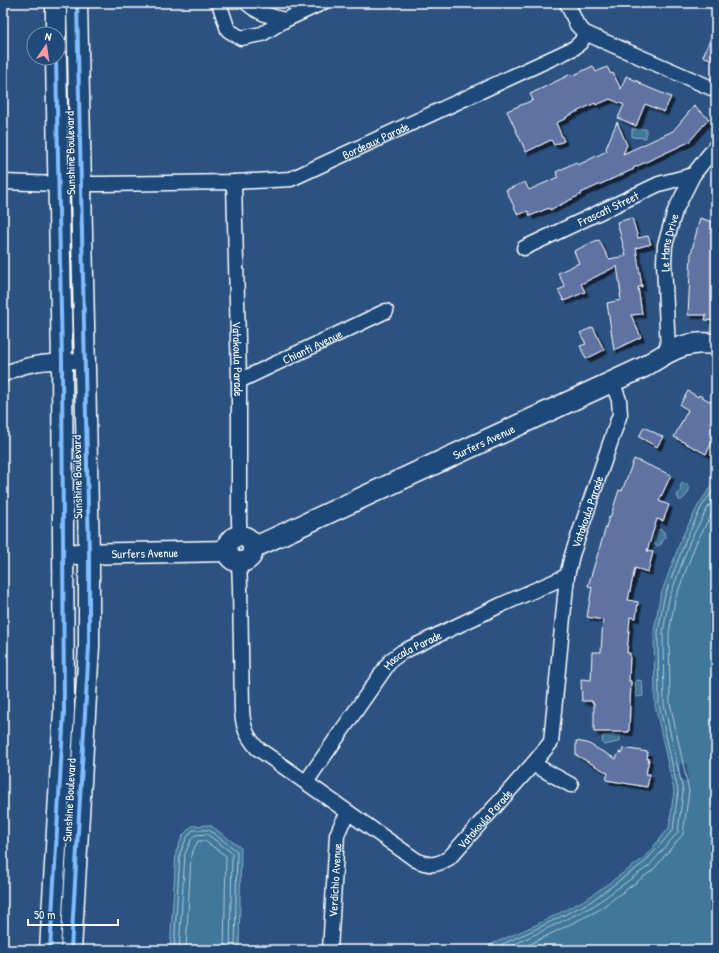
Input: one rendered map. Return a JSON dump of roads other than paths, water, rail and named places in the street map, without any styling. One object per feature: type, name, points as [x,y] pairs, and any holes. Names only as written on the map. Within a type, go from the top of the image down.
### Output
[{"type":"main road","points":[[56,3],[56,26]]},
{"type":"main road","name":"Sunshine Boulevard","points":[[71,950],[89,646],[77,3]]},
{"type":"main road","name":"Sunshine Boulevard","points":[[50,950],[64,711],[62,361],[56,66]]},
{"type":"main road","name":"Surfers Avenue","points":[[63,554],[240,549],[644,367],[668,352],[693,343],[703,342],[716,344]]},
{"type":"street","points":[[219,3],[228,30],[241,38],[262,34],[286,20],[322,3]]},
{"type":"street","points":[[247,3],[253,9],[272,18],[286,20]]},
{"type":"street","points":[[567,3],[577,25],[586,33],[716,90]]},
{"type":"street","name":"Bordeaux Parade","points":[[3,182],[80,184],[234,182],[291,178],[304,174],[574,48],[581,42],[586,33]]},
{"type":"street","name":"Le Mans Drive","points":[[668,352],[664,262],[665,245],[675,210],[693,175],[716,146]]},
{"type":"street","name":"Frascati Street","points":[[524,248],[659,184],[693,175]]},
{"type":"street","name":"Vatakoula Parade","points":[[234,182],[239,381],[238,522],[240,549],[243,724],[248,738],[257,748],[416,860],[425,864],[441,862],[449,858],[533,764],[550,742],[552,735],[567,576],[572,555],[620,414],[619,400],[612,381]]},
{"type":"street","name":"Chianti Avenue","points":[[239,381],[386,312]]},
{"type":"street","points":[[3,375],[13,369],[32,363],[84,361]]},
{"type":"street","name":"Mascala Parade","points":[[306,782],[392,660],[402,652],[503,604],[567,576]]},
{"type":"street","points":[[533,764],[571,785]]},
{"type":"street","name":"Verdichio Avenue","points":[[330,950],[338,835],[342,823],[349,813]]},
{"type":"water","points":[[632,129],[646,129],[646,138],[632,137]]},
{"type":"water","points":[[716,479],[716,950],[457,950],[483,948],[538,924],[588,898],[643,859],[669,828],[674,791],[655,705],[654,632],[660,597],[682,537],[699,504]]},
{"type":"water","points":[[682,483],[687,484],[690,487],[688,493],[682,500],[679,500],[677,495],[681,490],[680,486]]},
{"type":"water","points":[[660,529],[664,532],[665,537],[661,544],[657,546],[654,544],[653,539],[657,530]]},
{"type":"water","points":[[637,680],[642,681],[643,696],[636,697],[635,695],[635,682]]},
{"type":"water","points":[[620,735],[620,741],[618,742],[604,745],[602,743],[603,736]]},
{"type":"water","points":[[210,825],[241,848],[239,950],[170,950],[176,852],[183,835],[192,826]]}]
